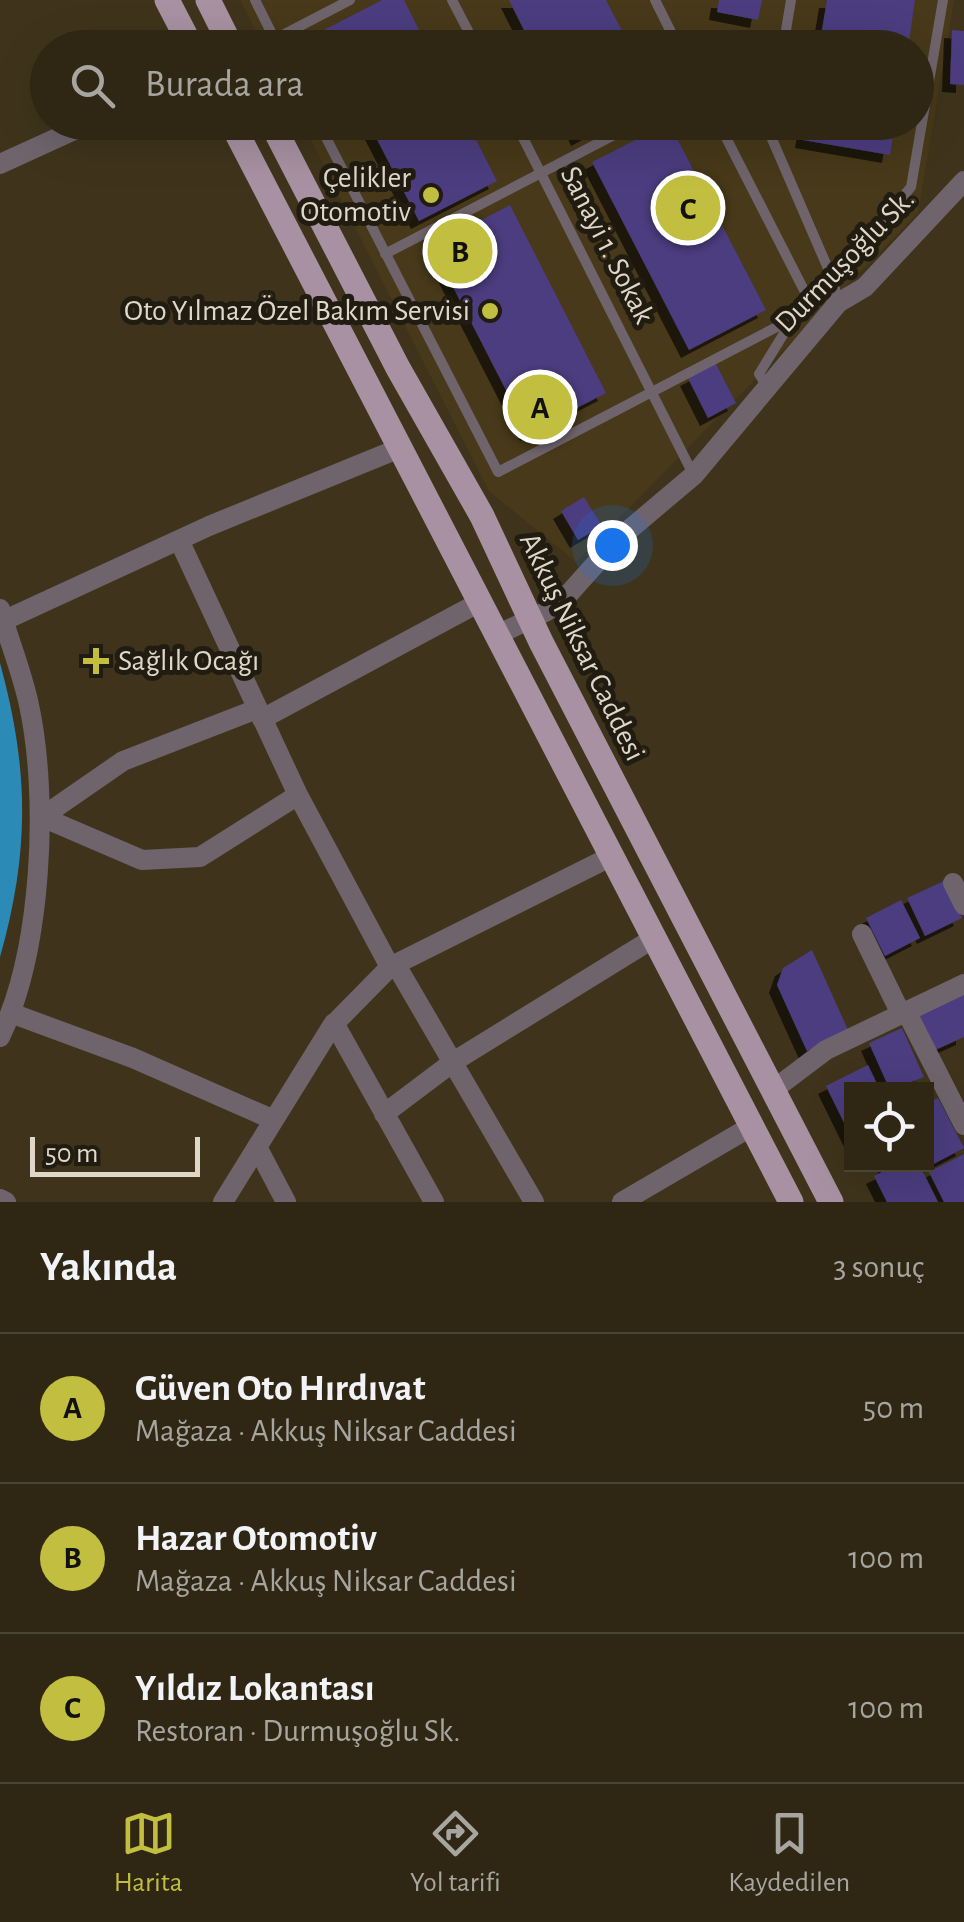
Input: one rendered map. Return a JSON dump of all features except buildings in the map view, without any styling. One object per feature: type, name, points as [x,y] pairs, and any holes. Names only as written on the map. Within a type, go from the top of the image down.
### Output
[{"type":"main road","points":[[167,0],[183,30]]},
{"type":"main road","points":[[208,0],[223,30]]},
{"type":"main road","points":[[239,140],[791,1202]]},
{"type":"main road","name":"Akkuş Niksar Caddesi","points":[[280,140],[398,368],[482,516],[530,620],[832,1202]]},
{"type":"street","points":[[0,164],[53,140]]},
{"type":"street","name":"Durmuşoğlu Sk.","points":[[496,635],[530,620],[566,597],[617,540],[694,475],[838,303],[865,287],[964,181]]},
{"type":"street","points":[[0,1037],[11,1014],[29,934],[42,817],[30,707],[2,615],[400,448]]},
{"type":"street","points":[[179,540],[298,796],[393,966],[534,1202]]},
{"type":"street","points":[[42,817],[123,762],[260,714],[480,602]]},
{"type":"street","points":[[42,817],[142,860],[200,856],[298,796]]},
{"type":"street","points":[[223,1202],[334,1024],[393,966],[612,856]]},
{"type":"street","points":[[953,882],[964,905]]},
{"type":"street","points":[[862,934],[964,1124]]},
{"type":"street","points":[[384,1114],[452,1062],[654,938]]},
{"type":"street","points":[[773,1090],[826,1050],[964,984]]},
{"type":"street","points":[[11,1014],[133,1058],[274,1120]]},
{"type":"street","points":[[334,1024],[434,1202]]},
{"type":"street","points":[[622,1202],[752,1126]]},
{"type":"street","points":[[257,1147],[286,1202]]},
{"type":"lane","points":[[255,0],[270,30]]},
{"type":"lane","points":[[299,30],[350,0]]},
{"type":"lane","points":[[452,0],[468,30]]},
{"type":"lane","points":[[654,0],[670,30]]},
{"type":"lane","points":[[787,30],[791,0]]},
{"type":"lane","points":[[934,58],[944,0]]},
{"type":"lane","points":[[327,140],[498,472],[792,319]]},
{"type":"lane","name":"Sanayi 1. Sokak","points":[[524,140],[694,475]]},
{"type":"lane","points":[[386,254],[604,140]]},
{"type":"lane","points":[[727,140],[807,296],[759,374],[767,388]]},
{"type":"lane","points":[[772,140],[833,280],[838,303]]},
{"type":"lane","points":[[833,280],[912,187],[920,140]]},
{"type":"shaded area","points":[[240,0],[954,0],[934,118],[934,30],[255,30]]},
{"type":"shaded area","points":[[311,140],[930,140],[918,213],[576,562],[489,491]]},
{"type":"water","points":[[0,663],[16,739],[22,810],[17,881],[0,957]]},
{"type":"place","name":"Çelikler Otomotiv","points":[[431,195]]},
{"type":"place","name":"Yıldız Lokantası","points":[[688,208]]},
{"type":"place","name":"Hazar Otomotiv","points":[[460,251]]},
{"type":"place","name":"Oto Yılmaz Özel Bakım Servisi","points":[[490,311]]},
{"type":"place","name":"Güven Oto Hırdıvat","points":[[540,407]]},
{"type":"place","name":"Sağlık Ocağı","points":[[96,661]]}]
